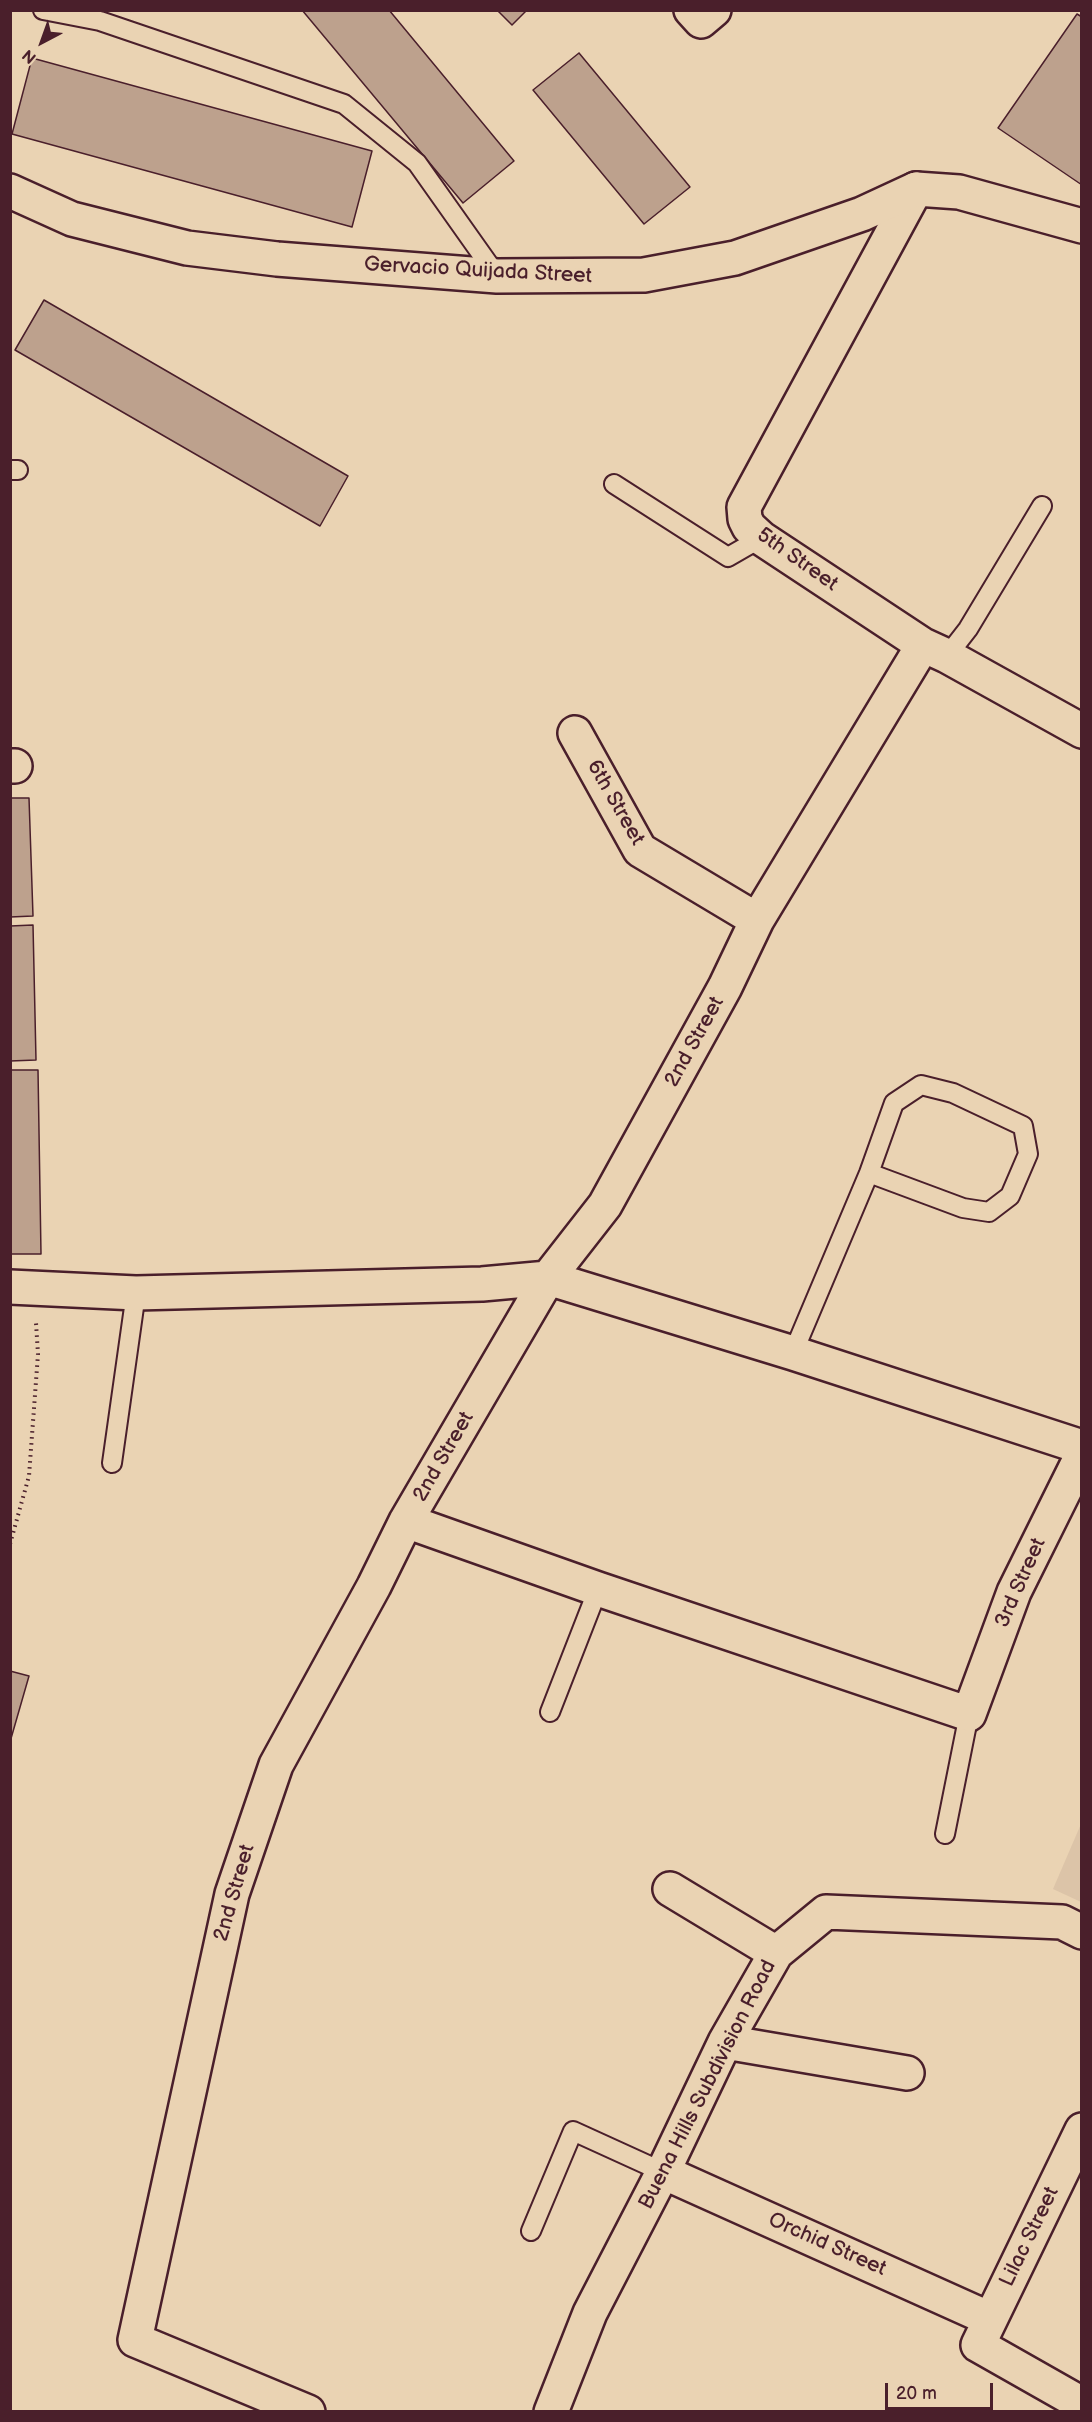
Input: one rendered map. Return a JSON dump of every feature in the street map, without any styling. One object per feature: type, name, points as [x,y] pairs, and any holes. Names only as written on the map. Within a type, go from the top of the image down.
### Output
[{"type":"street","points":[[691,10],[701,21],[714,10]]},
{"type":"street","name":"Gervacio Quijada Street","points":[[10,191],[72,219],[187,248],[277,259],[497,276],[644,275],[735,258],[862,214],[916,189],[959,192],[1082,226]]},
{"type":"street","name":"5th Street","points":[[916,189],[744,507],[745,519],[749,527],[761,538],[935,651],[1082,731]]},
{"type":"street","name":"2nd Street","points":[[308,2412],[135,2340],[232,1894],[276,1765],[374,1586],[406,1521],[548,1278],[605,1205],[725,987],[757,920],[935,651]]},
{"type":"street","name":"6th Street","points":[[575,733],[640,850],[757,920]]},
{"type":"street","points":[[22,1288],[136,1293],[483,1284],[548,1278],[793,1353],[1082,1447]]},
{"type":"street","name":"3rd Street","points":[[969,1714],[1014,1592],[1082,1455]]},
{"type":"street","points":[[406,1521],[598,1589],[969,1714]]},
{"type":"street","points":[[670,1889],[776,1953]]},
{"type":"street","name":"Buena Hills Subdivision Road","points":[[550,2412],[590,2313],[663,2172],[726,2042],[776,1953],[826,1912],[1062,1922],[1082,1932]]},
{"type":"street","points":[[726,2042],[907,2073]]},
{"type":"street","name":"Lilac Street","points":[[984,2332],[1077,2151]]},
{"type":"street","name":"Orchid Street","points":[[663,2172],[984,2332],[1082,2404]]},
{"type":"lane","points":[[43,10],[100,21],[344,104],[417,163],[497,276]]},
{"type":"lane","points":[[614,484],[728,557],[761,538]]},
{"type":"lane","points":[[935,651],[968,629],[1042,506]]},
{"type":"lane","points":[[793,1353],[869,1173],[894,1103],[921,1085],[953,1093],[1023,1126],[1029,1154],[1010,1196],[989,1212],[963,1208],[869,1173]]},
{"type":"lane","points":[[112,1463],[136,1293]]},
{"type":"lane","points":[[550,1712],[598,1589]]},
{"type":"lane","points":[[945,1834],[969,1714]]},
{"type":"lane","points":[[531,2231],[573,2131],[663,2172]]},
{"type":"path","points":[[10,1544],[29,1476],[38,1354],[22,1288]]},
{"type":"shaded area","points":[[1081,1824],[1081,1902],[1053,1889]]},
{"type":"building","points":[[302,10],[389,10],[514,161],[463,203]]},
{"type":"building","points":[[497,10],[527,10],[512,25]]},
{"type":"building","points":[[1077,14],[1082,17],[1082,185],[998,128]]},
{"type":"building","points":[[579,53],[690,187],[644,224],[533,90]]},
{"type":"building","points":[[32,58],[372,151],[352,227],[12,134]]},
{"type":"building","points":[[44,300],[348,476],[320,526],[15,350]]},
{"type":"building","points":[[10,798],[29,798],[33,916],[10,917]]},
{"type":"building","points":[[33,925],[36,1060],[10,1061],[10,926]]},
{"type":"building","points":[[10,1070],[38,1070],[41,1254],[10,1254]]},
{"type":"building","points":[[10,1671],[29,1676],[10,1742]]}]
